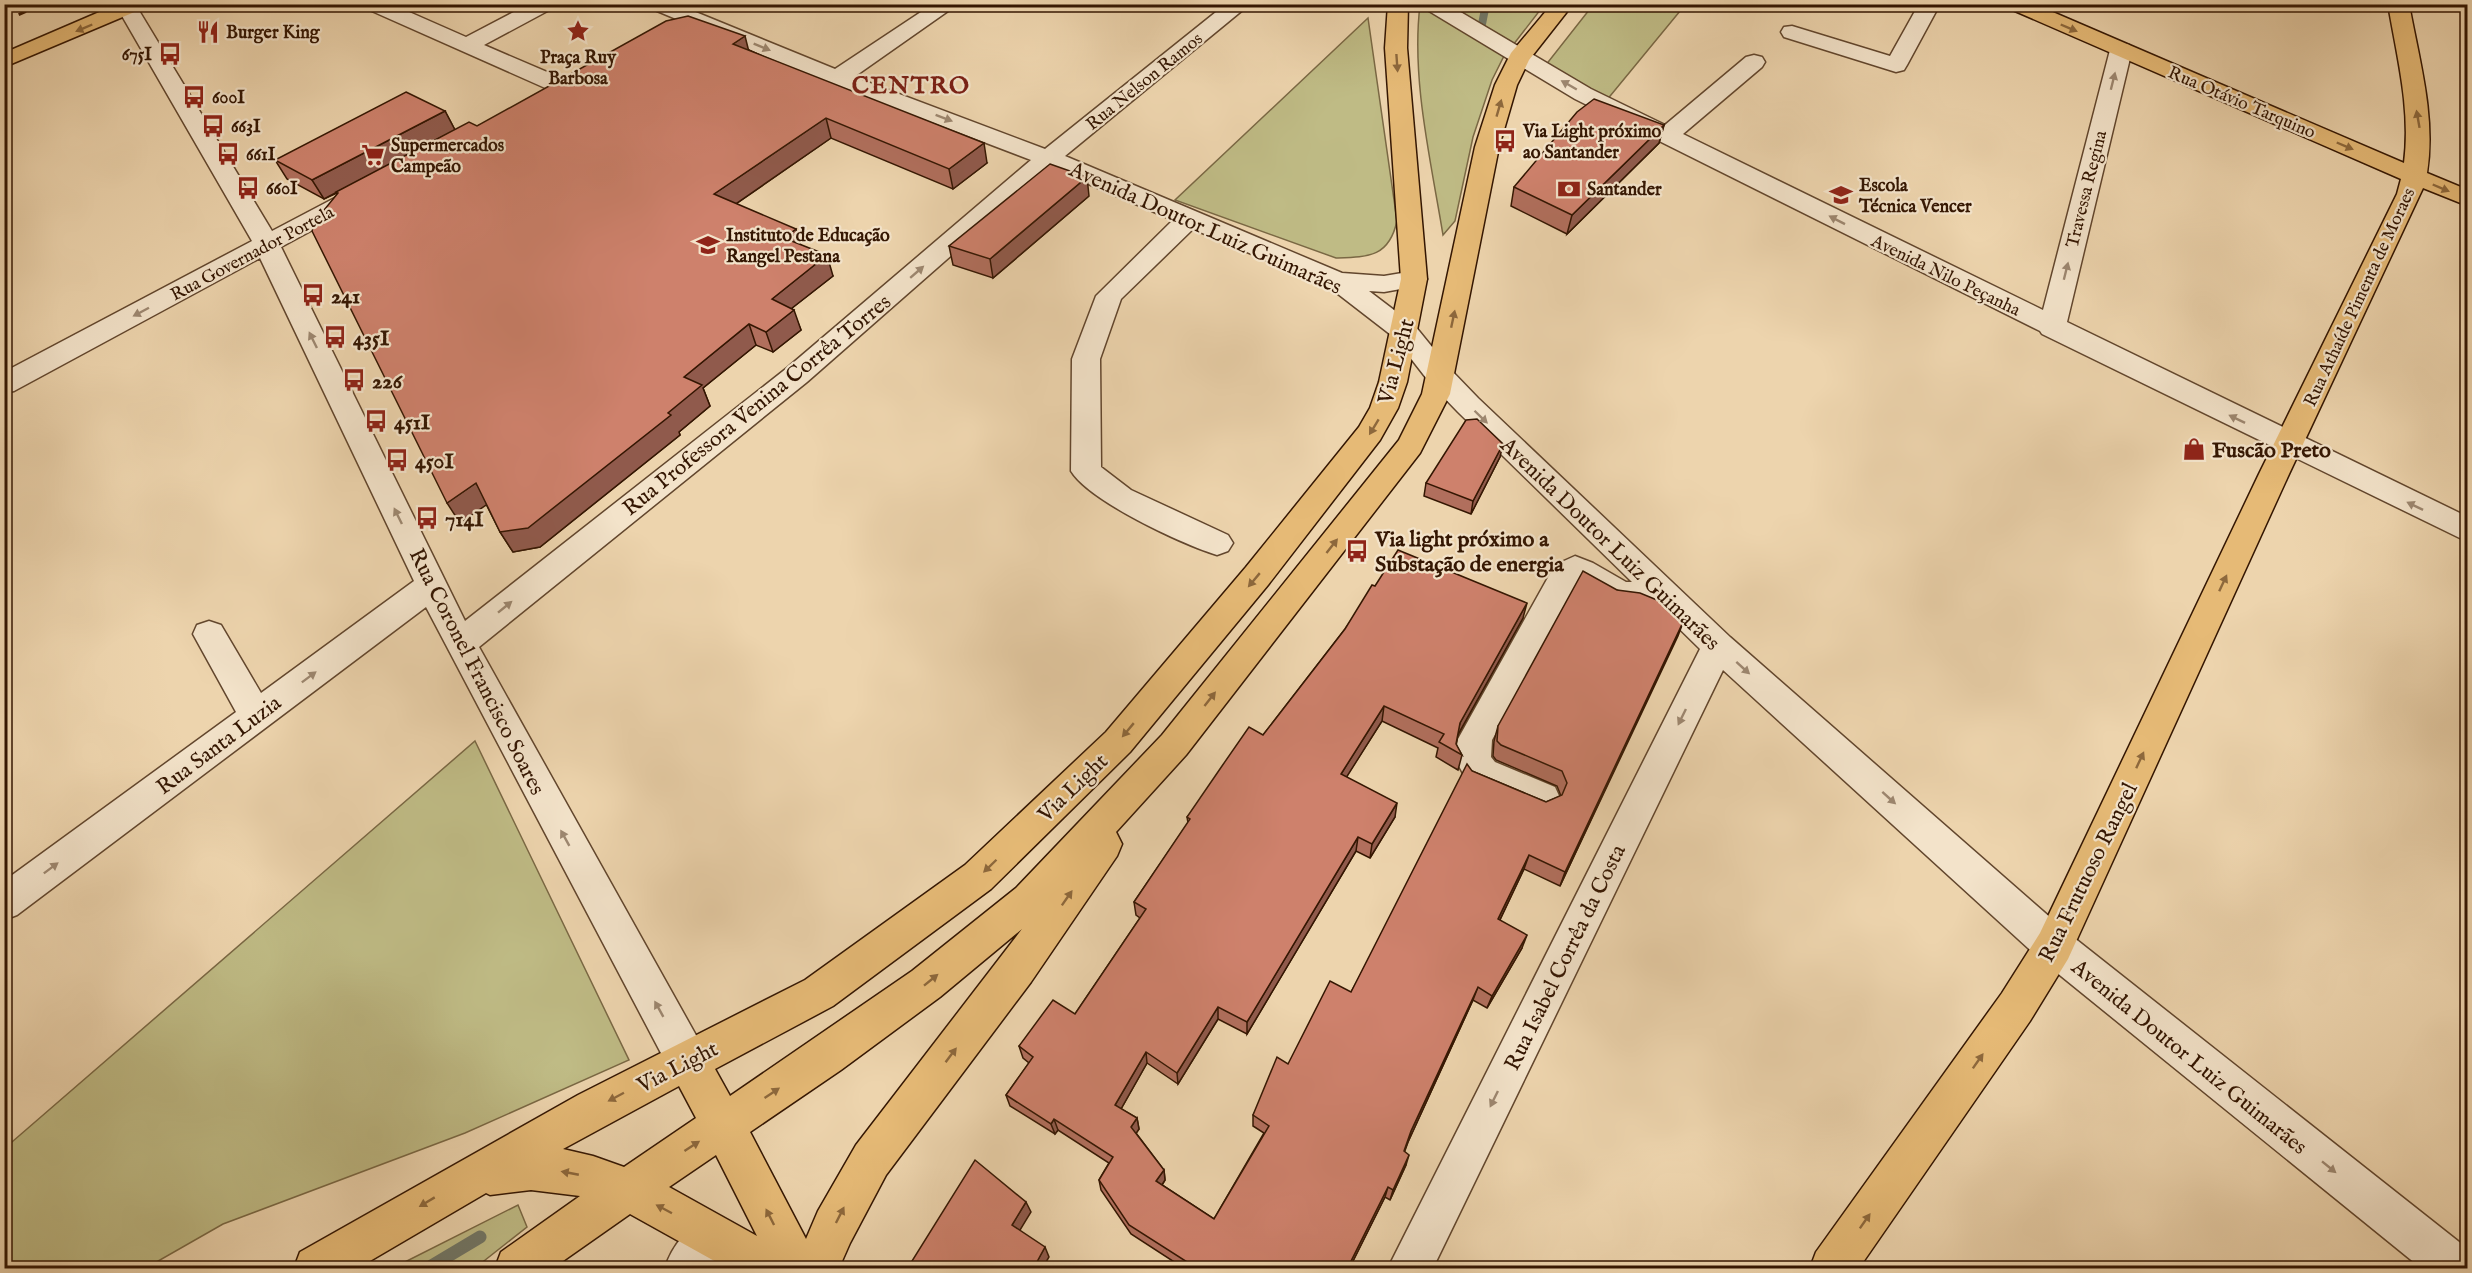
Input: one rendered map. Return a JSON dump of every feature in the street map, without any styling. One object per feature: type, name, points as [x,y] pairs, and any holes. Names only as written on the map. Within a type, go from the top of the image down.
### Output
[{"type":"main road","name":"Via Light","points":[[316,1269],[471,1175],[687,1060],[819,993],[978,877],[1118,742],[1257,576],[1370,433],[1384,408],[1405,332],[1430,270],[1412,222],[1396,48],[1398,4]]},
{"type":"main road","name":"Via Light","points":[[517,1269],[626,1189],[826,1056],[926,984],[1029,900],[1174,745],[1410,446],[1429,411],[1440,376],[1487,147],[1506,85],[1519,58],[1563,4]]},
{"type":"main road","name":"Rua Otávio Tarquino","points":[[2015,4],[2468,199]]},
{"type":"main road","name":"Rua Athaíde Pimenta de Moraes","points":[[2290,445],[2415,177],[2420,131],[2398,4]]},
{"type":"main road","points":[[4,61],[133,7]]},
{"type":"main road","points":[[1430,270],[1456,247],[1473,224]]},
{"type":"main road","name":"Rua Frutuoso Rangel","points":[[1832,1269],[2016,1007],[2054,946],[2269,485],[2290,445]]},
{"type":"main road","points":[[816,1269],[838,1218],[871,1160],[1017,969],[1174,745]]},
{"type":"main road","name":"Rua Coronel Francisco Soares","points":[[687,1060],[797,1269]]},
{"type":"main road","points":[[471,1175],[530,1167],[579,1174],[626,1189],[700,1253],[770,1269]]},
{"type":"main road","points":[[527,1269],[546,1269]]},
{"type":"street","points":[[372,4],[466,46],[570,81],[539,98]]},
{"type":"street","points":[[466,46],[546,4]]},
{"type":"street","name":"Avenida Doutor Luiz Guimarães","points":[[657,4],[837,78],[1048,158],[1338,281],[1405,332],[1440,376],[1718,646],[2054,946],[2456,1269]]},
{"type":"street","points":[[837,78],[948,4]]},
{"type":"street","name":"Rua Nelson Ramos","points":[[1048,158],[1240,4]]},
{"type":"street","name":"Avenida Nilo Peçanha","points":[[1431,4],[1583,94],[2052,328],[2468,531]]},
{"type":"street","points":[[1792,32],[1896,65],[1930,4]]},
{"type":"street","name":"Rua Coronel Francisco Soares","points":[[133,7],[267,245],[460,644],[687,1060]]},
{"type":"street","points":[[659,33],[689,17]]},
{"type":"street","name":"Travessa Regina","points":[[2052,328],[2121,50]]},
{"type":"street","points":[[1667,136],[1754,62]]},
{"type":"street","name":"Rua Professora Venina Corrêa Torres","points":[[460,644],[796,375],[1048,158]]},
{"type":"street","name":"Rua Governador Portela","points":[[4,384],[371,188]]},
{"type":"street","points":[[1189,218],[1109,296],[1086,359],[1086,471],[1120,498],[1217,543]]},
{"type":"street","points":[[1338,281],[1373,284],[1430,270]]},
{"type":"street","points":[[1542,798],[1482,773],[1473,759],[1475,739],[1566,574],[1575,568],[1588,573],[1620,596],[1632,596],[1652,582]]},
{"type":"street","name":"Rua Santa Luzia","points":[[6,900],[432,585]]},
{"type":"street","points":[[209,634],[256,716]]},
{"type":"street","name":"Rua Isabel Corrêa da Costa","points":[[1410,1269],[1718,646]]},
{"type":"shaded area","points":[[1420,5],[1544,5],[1503,58],[1492,80],[1473,137],[1455,221],[1443,235],[1420,91],[1418,33]]},
{"type":"shaded area","points":[[1593,5],[1685,5],[1606,101],[1545,66]]},
{"type":"shaded area","points":[[1368,18],[1397,221],[1389,242],[1383,248],[1368,255],[1336,258],[1175,200]]},
{"type":"shaded area","points":[[475,741],[629,1060],[465,1133],[223,1224],[146,1268],[5,1268],[5,1148]]},
{"type":"shaded area","points":[[518,1205],[527,1227],[475,1268],[393,1268]]},
{"type":"building","points":[[688,16],[745,36],[733,44],[984,143],[949,169],[826,118],[714,194],[796,229],[784,238],[827,255],[772,299],[794,310],[766,332],[749,324],[684,377],[702,385],[668,413],[671,415],[528,528],[500,532],[476,483],[447,503],[312,231],[315,221],[338,193],[336,192],[469,122],[477,126],[666,21]]},
{"type":"building","points":[[406,92],[445,111],[312,180],[275,160]]},
{"type":"building","name":"Santander","points":[[1594,99],[1664,125],[1572,215],[1514,187],[1577,112]]},
{"type":"building","points":[[1050,164],[1087,177],[990,259],[949,246]]},
{"type":"building","points":[[1477,419],[1503,444],[1473,501],[1426,483],[1466,420]]},
{"type":"building","points":[[1398,550],[1527,603],[1460,723],[1456,744],[1462,755],[1439,742],[1444,734],[1384,706],[1341,774],[1397,803],[1372,844],[1358,837],[1247,1022],[1218,1007],[1177,1073],[1146,1052],[1115,1105],[1137,1118],[1131,1127],[1164,1170],[1156,1181],[1214,1219],[1269,1126],[1253,1115],[1277,1057],[1288,1064],[1330,981],[1351,992],[1467,764],[1472,771],[1546,802],[1562,795],[1567,783],[1562,771],[1501,745],[1497,741],[1498,726],[1583,571],[1617,590],[1640,593],[1657,600],[1661,593],[1684,615],[1684,620],[1565,872],[1529,855],[1498,919],[1527,935],[1492,996],[1478,987],[1411,1131],[1404,1151],[1409,1155],[1393,1190],[1388,1187],[1347,1269],[1198,1269],[1129,1225],[1099,1180],[1113,1157],[1054,1119],[1051,1124],[1006,1095],[1033,1057],[1019,1046],[1053,1000],[1075,1014],[1146,909],[1134,902],[1190,819],[1187,817],[1249,727],[1263,735],[1345,629],[1372,585],[1375,586]]},
{"type":"building","points":[[975,1160],[1026,1202],[1012,1225],[1045,1247],[1033,1269],[907,1269]]},
{"type":"waterway","points":[[1482,24],[1486,4]]},
{"type":"waterway","points":[[428,1268],[480,1237]]},
{"type":"railway","points":[[4,21],[43,4]]},
{"type":"place","name":"Praça Ruy Barbosa","points":[[578,31]]},
{"type":"place","name":"Burger King","points":[[208,32]]},
{"type":"place","name":"675I","points":[[170,54]]},
{"type":"place","name":"600I","points":[[194,97]]},
{"type":"place","name":"663I","points":[[213,126]]},
{"type":"place","name":"Via Light próximo ao Santander","points":[[1505,141]]},
{"type":"place","name":"661I","points":[[228,154]]},
{"type":"place","name":"Supermercados Campeão","points":[[373,155]]},
{"type":"place","name":"660I","points":[[248,188]]},
{"type":"place","name":"Santander","points":[[1569,189]]},
{"type":"place","name":"Escola Técnica Vencer","points":[[1841,195]]},
{"type":"place","name":"Instituto de Educação Rangel Pestana","points":[[708,245]]},
{"type":"place","name":"241","points":[[313,295]]},
{"type":"place","name":"435I","points":[[335,337]]},
{"type":"place","name":"226","points":[[354,380]]},
{"type":"place","name":"451I","points":[[376,421]]},
{"type":"place","name":"Fuscão Preto","points":[[2194,449]]},
{"type":"place","name":"450I","points":[[397,460]]},
{"type":"place","name":"714I","points":[[427,518]]},
{"type":"place","name":"Via light próximo a Substação de energia","points":[[1357,551]]},
{"type":"district","name":"CENTRO","points":[[911,85]]}]
